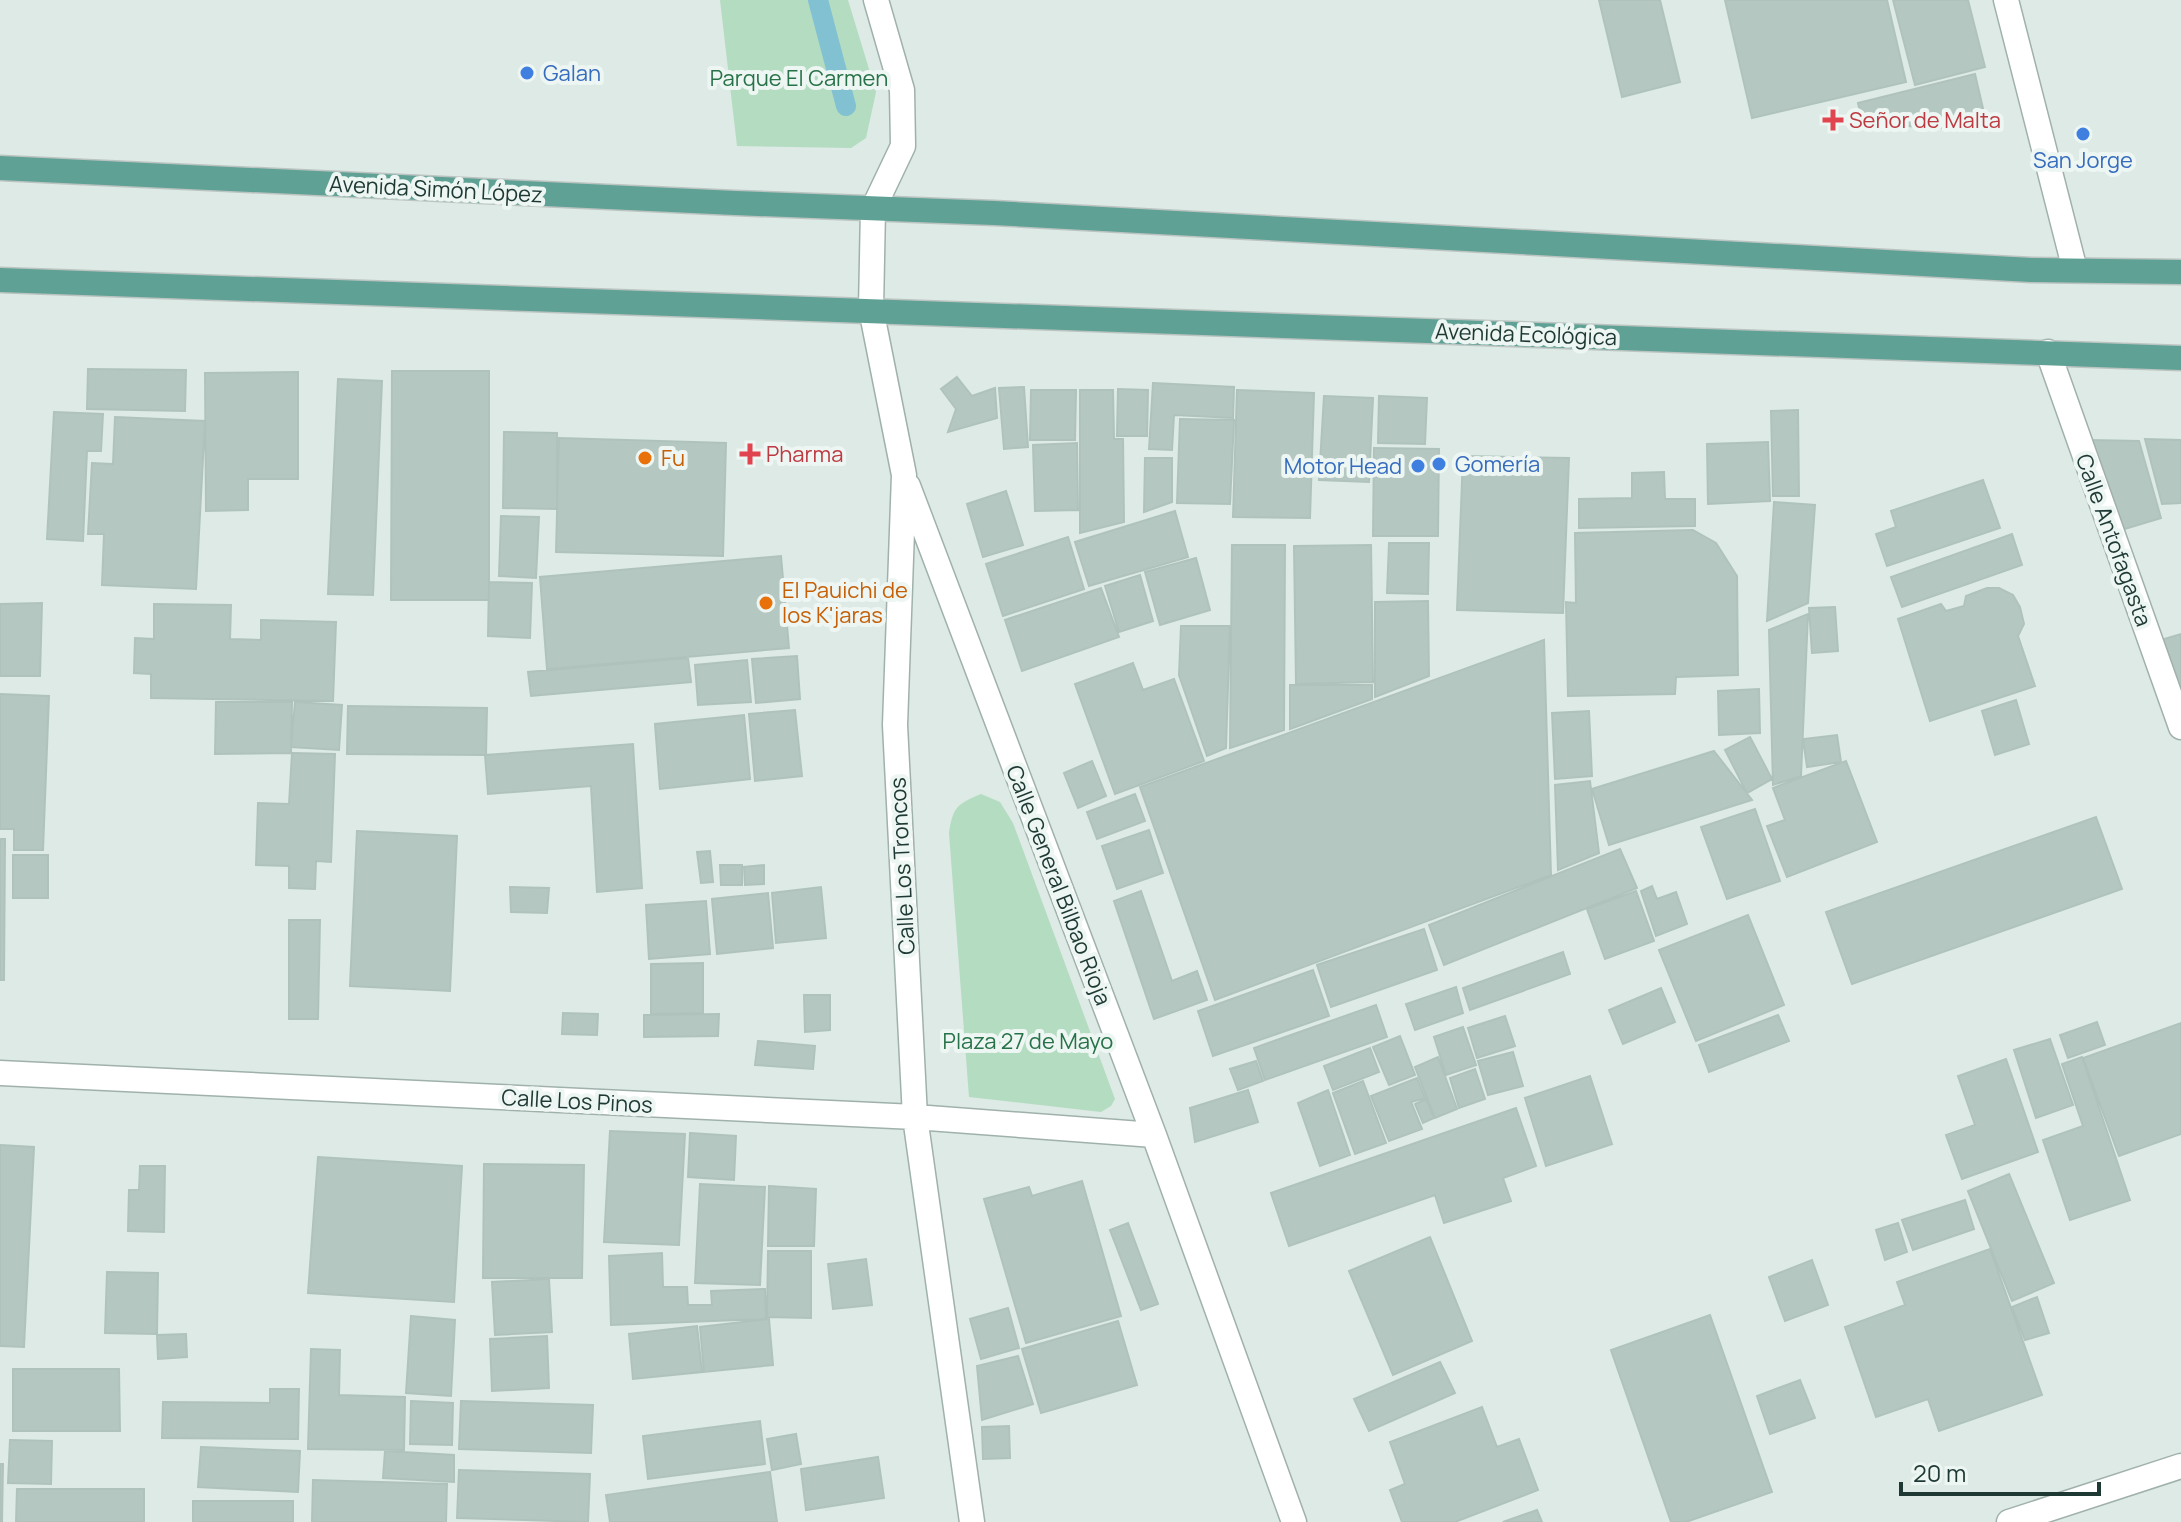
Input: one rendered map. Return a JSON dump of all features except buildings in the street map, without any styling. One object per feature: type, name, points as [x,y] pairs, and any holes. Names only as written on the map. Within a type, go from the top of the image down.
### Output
[{"type":"main road","name":"Avenida Simón López","points":[[0,168],[873,209]]},
{"type":"main road","points":[[873,209],[2015,269],[2181,272]]},
{"type":"main road","points":[[0,280],[871,309]]},
{"type":"main road","name":"Avenida Ecológica","points":[[871,309],[2181,358]]},
{"type":"street","points":[[873,209],[903,146],[902,90],[876,0]]},
{"type":"street","points":[[2006,0],[2075,270]]},
{"type":"street","name":"Calle Los Troncos","points":[[873,209],[871,309],[904,475],[895,725],[915,1117],[972,1522]]},
{"type":"street","name":"Calle Antofagasta","points":[[2048,352],[2181,727]]},
{"type":"street","name":"Calle General Bilbao Rioja","points":[[904,475],[1154,1135],[1294,1522]]},
{"type":"street","name":"Calle Los Pinos","points":[[0,1073],[915,1117],[1154,1135]]},
{"type":"street","points":[[2009,1522],[2181,1466]]},
{"type":"green space","name":"Parque El Carmen","points":[[720,0],[848,0],[876,92],[866,138],[851,148],[737,146]]},
{"type":"green space","name":"Plaza 27 de Mayo","points":[[981,794],[1000,802],[1013,823],[1115,1099],[1111,1106],[1101,1112],[969,1097],[949,833],[952,817],[958,808]]},
{"type":"waterway","points":[[818,0],[846,106]]},
{"type":"place","name":"Galan","points":[[527,73]]},
{"type":"place","name":"Señor de Malta","points":[[1833,120]]},
{"type":"place","name":"San Jorge","points":[[2083,134]]},
{"type":"place","name":"Pharma","points":[[750,454]]},
{"type":"place","name":"Fu","points":[[645,458]]},
{"type":"place","name":"Gomería","points":[[1439,464]]},
{"type":"place","name":"Motor Head","points":[[1418,466]]},
{"type":"place","name":"El Pauichi de los K'jaras","points":[[766,603]]}]
